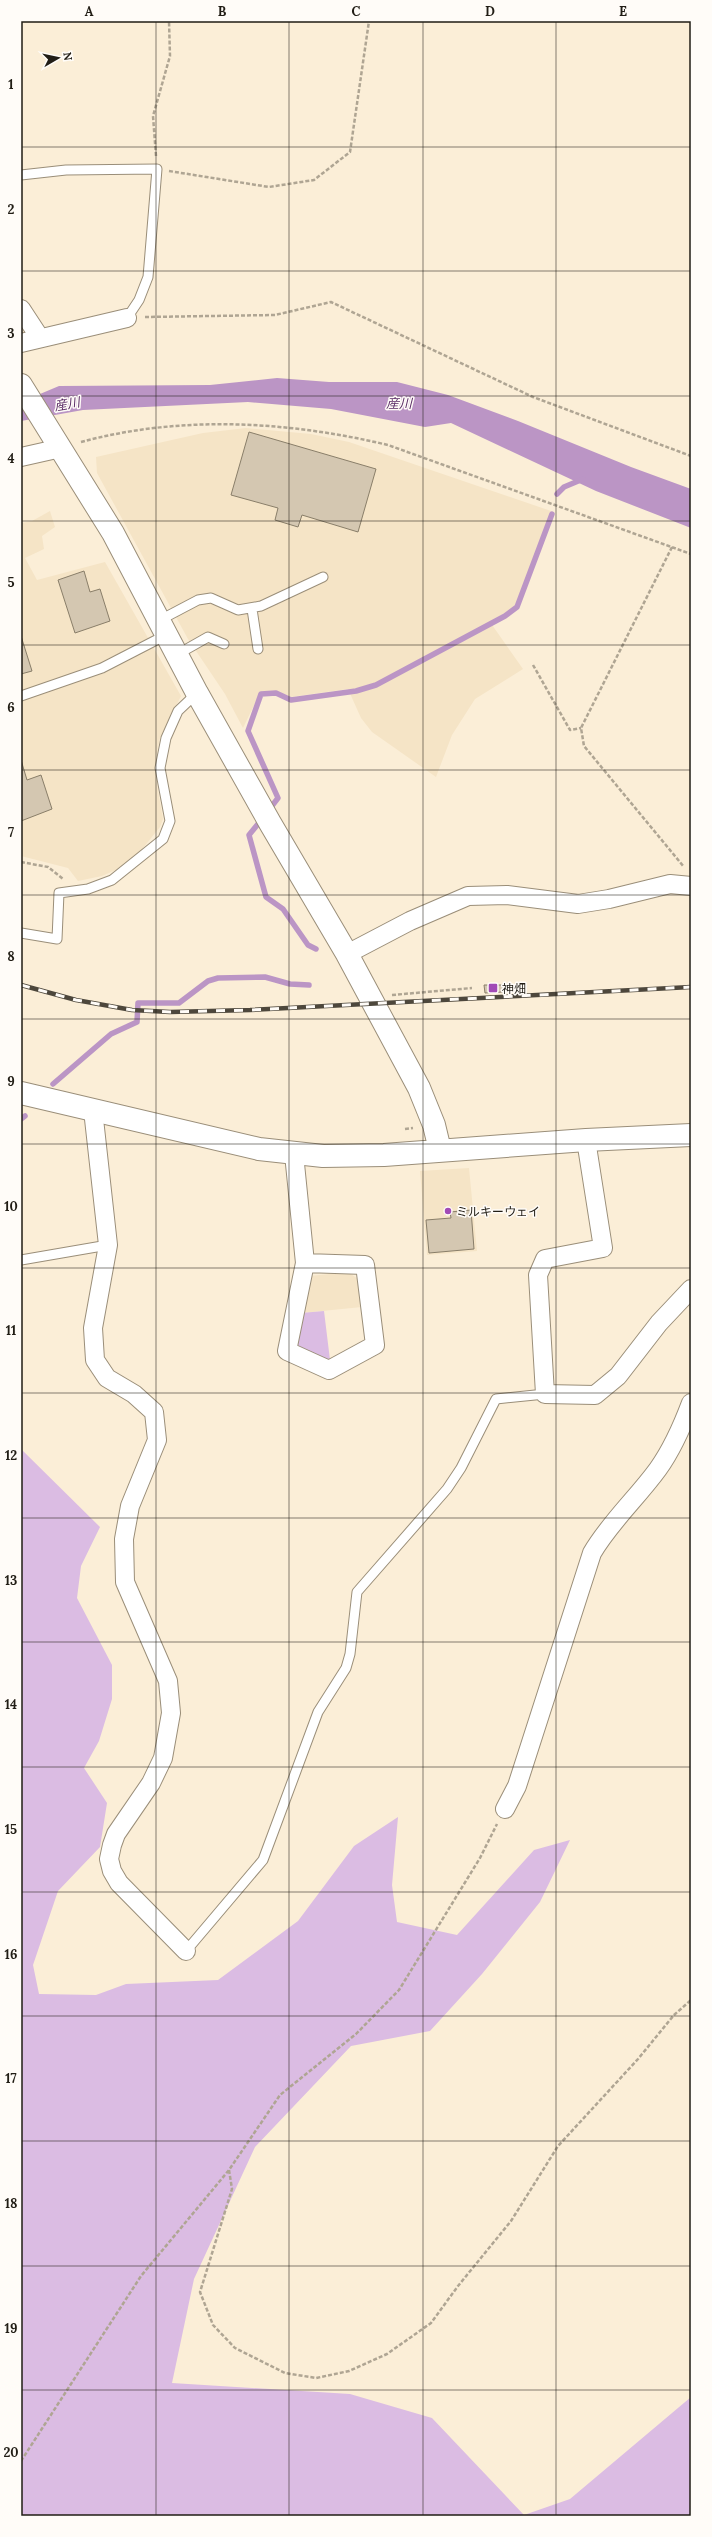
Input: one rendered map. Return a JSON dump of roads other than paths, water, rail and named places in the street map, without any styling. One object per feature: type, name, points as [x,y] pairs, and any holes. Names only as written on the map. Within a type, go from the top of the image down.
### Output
[{"type":"street","points":[[21,310],[40,338]]},
{"type":"street","points":[[21,343],[127,318]]},
{"type":"street","points":[[21,385],[113,533],[164,627],[197,693],[270,823],[347,954],[419,1088],[434,1125],[440,1150]]},
{"type":"street","points":[[21,457],[58,444]]},
{"type":"street","points":[[347,954],[410,921],[468,896],[507,895],[578,904],[609,899],[670,884],[691,886]]},
{"type":"street","points":[[21,1093],[259,1149],[294,1154],[350,1156],[586,1140],[691,1135]]},
{"type":"street","points":[[93,1110],[108,1245],[93,1328],[95,1360],[108,1378],[134,1394],[154,1412],[157,1440],[130,1506],[124,1539],[125,1582],[168,1682],[171,1713],[163,1758],[151,1783],[116,1834],[109,1859],[112,1871],[119,1883],[186,1951]]},
{"type":"street","points":[[586,1140],[603,1248],[545,1260],[538,1275],[545,1394],[595,1395],[618,1376],[659,1323],[691,1289]]},
{"type":"street","points":[[294,1154],[305,1263],[287,1351],[329,1370],[374,1345],[365,1265],[305,1263]]},
{"type":"street","points":[[505,1809],[517,1786],[592,1553],[605,1531],[658,1469],[671,1449],[691,1403]]},
{"type":"lane","points":[[21,175],[66,170],[157,169],[148,277],[139,300],[127,318]]},
{"type":"lane","points":[[21,696],[102,668],[164,627],[198,600],[211,598],[238,610],[252,609],[269,603],[323,577]]},
{"type":"lane","points":[[252,609],[258,649]]},
{"type":"lane","points":[[178,654],[208,637],[224,644]]},
{"type":"lane","points":[[21,933],[56,939],[59,893],[78,890],[112,880],[163,839],[170,821],[160,768],[166,738],[178,712],[197,693]]},
{"type":"lane","points":[[21,1260],[108,1245]]},
{"type":"lane","points":[[186,1951],[264,1860],[318,1712],[346,1668],[350,1654],[357,1592],[447,1490],[461,1468],[496,1399],[545,1394]]},
{"type":"water","name":"産川","points":[[277,378],[329,382],[397,382],[448,395],[691,489],[691,528],[596,491],[451,423],[425,427],[331,409],[248,402],[83,410],[21,421],[21,402],[59,386],[210,385]]},
{"type":"waterway","points":[[557,494],[564,487],[583,479]]},
{"type":"waterway","points":[[268,811],[278,798],[248,731],[261,694],[276,693],[291,700],[356,691],[376,685],[505,616],[517,607],[552,514]]},
{"type":"waterway","points":[[262,819],[249,835],[266,897],[283,909],[308,945],[316,949]]},
{"type":"waterway","points":[[53,1084],[111,1034],[137,1022],[138,1003],[179,1003],[208,981],[218,978],[265,977],[290,984],[309,985]]},
{"type":"waterway","points":[[21,1119],[25,1116]]},
{"type":"railway","points":[[21,985],[76,1000],[132,1010],[170,1012],[250,1010],[691,987]]},
{"type":"place","name":"神畑","points":[[493,988]]},
{"type":"place","name":"ミルキーウェイ","points":[[448,1211]]}]
